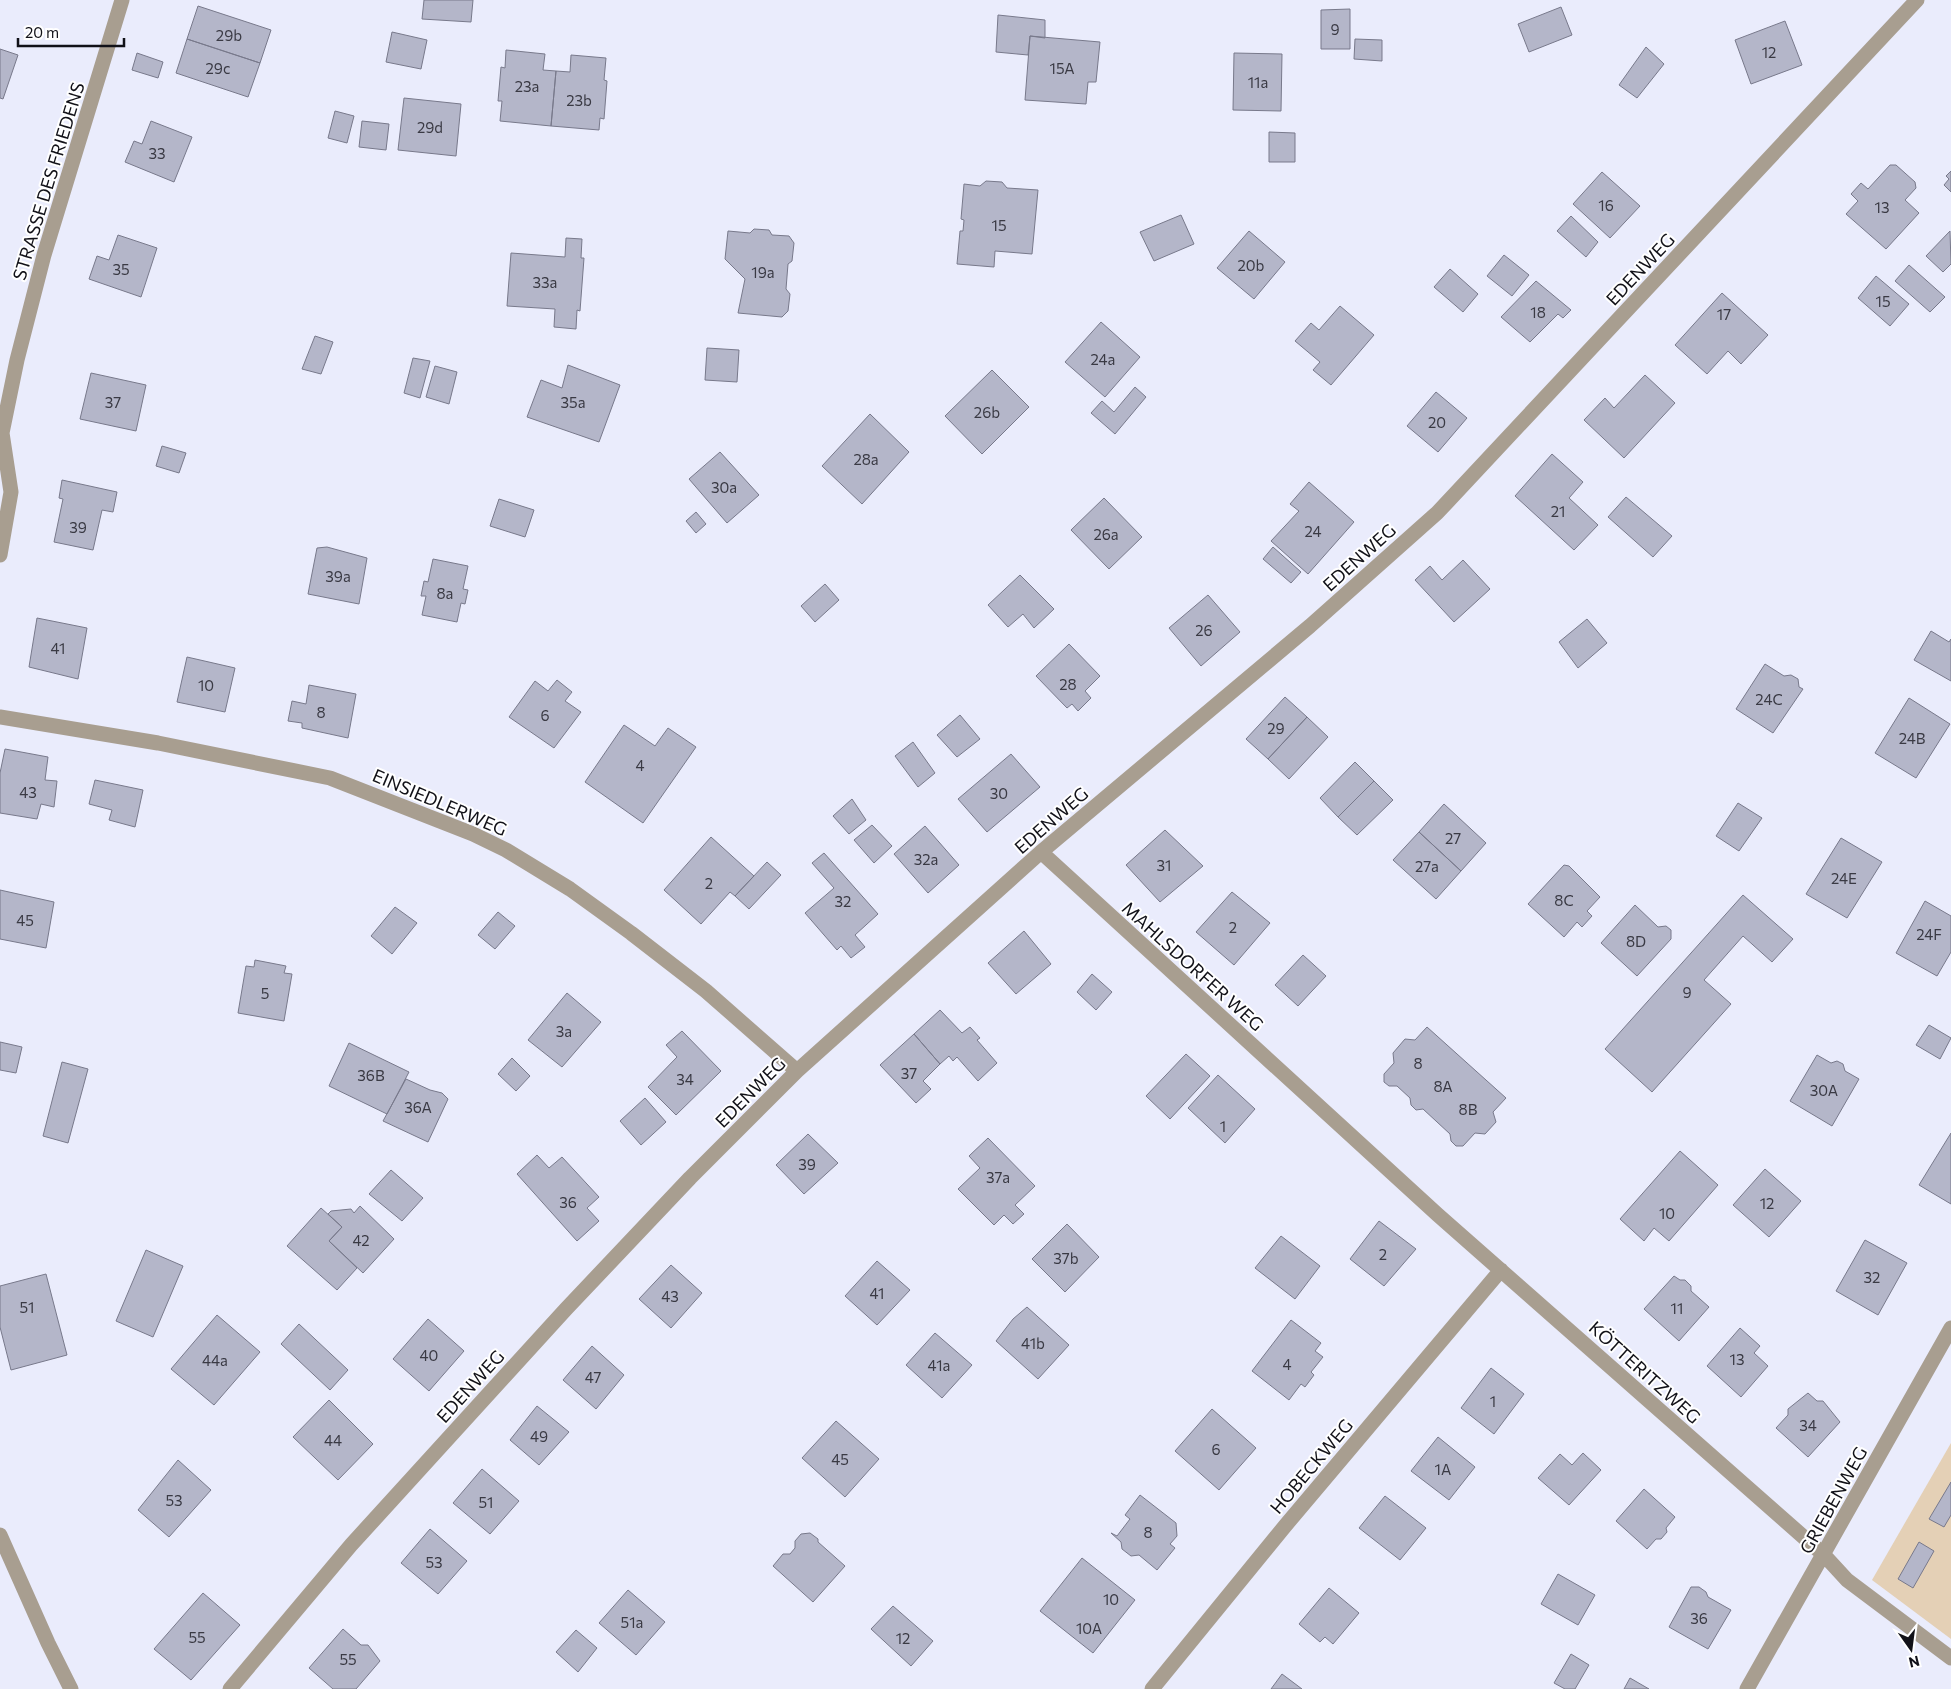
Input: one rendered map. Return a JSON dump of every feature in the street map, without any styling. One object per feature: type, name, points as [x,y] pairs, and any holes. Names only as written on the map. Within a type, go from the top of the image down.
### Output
[{"type":"street","name":"STRASSE DES FRIEDENS","points":[[0,555],[11,492],[1,434],[17,360],[44,255],[122,0]]},
{"type":"street","name":"EDENWEG","points":[[230,1689],[351,1545],[566,1309],[690,1178],[797,1072],[1041,852],[1310,626],[1437,513],[1917,0]]},
{"type":"street","name":"EINSIEDLERWEG","points":[[0,718],[158,743],[330,778],[473,834],[506,850],[570,889],[631,933],[706,991],[797,1072]]},
{"type":"street","name":"MAHLSDORFER WEG","points":[[1041,852],[1320,1107]]},
{"type":"street","name":"KÖTTERITZWEG","points":[[1320,1107],[1824,1556],[1847,1580],[1951,1658]]},
{"type":"street","name":"HOBECKWEG","points":[[1152,1689],[1285,1526],[1501,1270]]},
{"type":"street","name":"GRIEBENWEG","points":[[1747,1689],[1824,1556],[1951,1328]]},
{"type":"street","points":[[0,1534],[48,1643],[71,1689]]},
{"type":"shaded area","points":[[1951,1443],[1951,1639],[1872,1580]]},
{"type":"building","points":[[424,0],[473,0],[471,22],[422,19]]},
{"type":"building","points":[[198,6],[271,30],[260,63],[187,39]]},
{"type":"building","points":[[1561,7],[1572,35],[1529,52],[1518,24]]},
{"type":"building","points":[[1350,9],[1350,49],[1321,49],[1321,10]]},
{"type":"building","points":[[998,15],[1045,20],[1045,38],[1030,36],[1028,55],[996,52]]},
{"type":"building","points":[[1785,21],[1802,65],[1751,84],[1735,40]]},
{"type":"building","points":[[392,32],[427,40],[421,69],[386,62]]},
{"type":"building","points":[[1030,36],[1100,42],[1096,82],[1088,82],[1086,104],[1025,100]]},
{"type":"building","points":[[187,39],[260,63],[248,97],[176,73]]},
{"type":"building","points":[[1355,39],[1382,40],[1382,61],[1354,59]]},
{"type":"building","points":[[1646,47],[1664,64],[1637,98],[1619,85]]},
{"type":"building","points":[[0,49],[18,55],[3,99],[0,98]]},
{"type":"building","points":[[506,50],[545,54],[543,70],[556,71],[551,126],[500,121],[502,101],[498,101],[501,67],[505,68]]},
{"type":"building","points":[[137,53],[163,62],[158,78],[132,70]]},
{"type":"building","points":[[1234,53],[1282,54],[1281,111],[1233,110]]},
{"type":"building","points":[[571,55],[606,58],[604,80],[607,81],[604,119],[600,118],[599,130],[551,126],[556,71],[570,72]]},
{"type":"building","points":[[404,98],[461,104],[456,156],[398,150]]},
{"type":"building","points":[[335,111],[354,116],[347,143],[328,138]]},
{"type":"building","points":[[151,121],[192,137],[174,182],[125,162],[134,141],[142,144]]},
{"type":"building","points":[[362,121],[389,124],[386,150],[359,147]]},
{"type":"building","points":[[1269,132],[1295,133],[1295,162],[1269,162]]},
{"type":"building","points":[[1890,165],[1896,165],[1915,182],[1916,188],[1905,200],[1919,213],[1886,249],[1846,214],[1858,201],[1851,194],[1861,183],[1868,189]]},
{"type":"building","points":[[1951,171],[1951,192],[1944,185],[1949,179],[1946,176]]},
{"type":"building","points":[[1602,172],[1640,206],[1610,238],[1573,204]]},
{"type":"building","points":[[986,181],[1002,182],[1007,188],[1038,190],[1032,254],[995,251],[994,267],[957,264],[960,231],[963,231],[964,220],[961,219],[964,184],[980,186]]},
{"type":"building","points":[[1181,215],[1194,244],[1154,261],[1140,232]]},
{"type":"building","points":[[1571,216],[1598,242],[1586,257],[1557,231]]},
{"type":"building","points":[[754,229],[769,230],[772,235],[789,236],[794,243],[792,261],[788,264],[786,289],[790,294],[788,311],[782,317],[738,313],[745,279],[725,259],[728,231],[750,233]]},
{"type":"building","points":[[1249,231],[1285,262],[1254,299],[1217,268]]},
{"type":"building","points":[[1950,231],[1951,264],[1943,272],[1926,256]]},
{"type":"building","points":[[118,235],[157,248],[141,297],[89,279],[97,256],[109,260]]},
{"type":"building","points":[[566,238],[582,239],[581,258],[584,258],[580,311],[577,310],[576,329],[554,327],[555,309],[507,306],[511,253],[565,257]]},
{"type":"building","points":[[1504,255],[1529,275],[1512,296],[1487,276]]},
{"type":"building","points":[[1909,265],[1945,297],[1930,312],[1895,281]]},
{"type":"building","points":[[1450,269],[1478,294],[1463,312],[1434,287]]},
{"type":"building","points":[[1876,276],[1909,304],[1890,326],[1858,298]]},
{"type":"building","points":[[1536,281],[1571,310],[1563,318],[1558,314],[1530,342],[1501,317]]},
{"type":"building","points":[[1722,293],[1768,335],[1741,364],[1728,351],[1707,374],[1675,345]]},
{"type":"building","points":[[1340,306],[1374,335],[1331,385],[1313,370],[1320,362],[1295,341],[1311,323],[1319,330]]},
{"type":"building","points":[[1101,322],[1140,357],[1105,397],[1065,362]]},
{"type":"building","points":[[315,336],[333,342],[321,374],[302,369]]},
{"type":"building","points":[[707,348],[739,350],[737,382],[705,380]]},
{"type":"building","points":[[413,358],[430,361],[420,398],[404,393]]},
{"type":"building","points":[[568,365],[620,385],[599,442],[527,417],[541,380],[562,388]]},
{"type":"building","points":[[435,366],[457,372],[449,404],[426,397]]},
{"type":"building","points":[[992,370],[1029,407],[982,454],[945,416]]},
{"type":"building","points":[[91,373],[146,385],[136,431],[80,419]]},
{"type":"building","points":[[1645,375],[1675,403],[1624,458],[1584,420],[1605,398],[1614,408]]},
{"type":"building","points":[[1135,387],[1146,397],[1115,434],[1091,413],[1102,401],[1114,412]]},
{"type":"building","points":[[1436,392],[1467,418],[1438,452],[1407,426]]},
{"type":"building","points":[[870,414],[909,452],[862,504],[822,466]]},
{"type":"building","points":[[162,446],[186,453],[179,473],[156,466]]},
{"type":"building","points":[[720,452],[759,495],[727,523],[689,479]]},
{"type":"building","points":[[1552,454],[1583,482],[1569,498],[1598,525],[1574,550],[1515,496]]},
{"type":"building","points":[[62,480],[117,492],[113,512],[102,510],[93,550],[54,542],[63,499],[59,498]]},
{"type":"building","points":[[1309,482],[1354,522],[1308,574],[1271,541],[1299,511],[1290,504]]},
{"type":"building","points":[[1626,497],[1672,536],[1653,557],[1608,517]]},
{"type":"building","points":[[1104,498],[1142,537],[1109,569],[1071,530]]},
{"type":"building","points":[[499,499],[534,510],[525,537],[490,526]]},
{"type":"building","points":[[696,512],[706,524],[696,533],[686,521]]},
{"type":"building","points":[[327,547],[367,558],[359,604],[308,594],[317,548]]},
{"type":"building","points":[[1273,547],[1301,572],[1291,583],[1263,559]]},
{"type":"building","points":[[433,559],[468,566],[463,589],[468,590],[465,604],[461,603],[457,622],[422,615],[426,596],[421,596],[424,581],[428,582]]},
{"type":"building","points":[[1463,560],[1490,589],[1454,622],[1415,580],[1430,566],[1442,580]]},
{"type":"building","points":[[1020,575],[1054,609],[1034,628],[1023,614],[1008,627],[988,605]]},
{"type":"building","points":[[825,584],[839,600],[815,622],[801,606]]},
{"type":"building","points":[[1208,595],[1240,632],[1201,666],[1169,628]]},
{"type":"building","points":[[37,618],[87,628],[78,679],[29,667]]},
{"type":"building","points":[[1587,619],[1607,643],[1578,668],[1559,642]]},
{"type":"building","points":[[1931,631],[1949,642],[1951,639],[1951,681],[1914,660]]},
{"type":"building","points":[[1069,644],[1100,676],[1085,691],[1091,698],[1078,711],[1072,704],[1067,708],[1036,676]]},
{"type":"building","points":[[187,657],[235,668],[225,712],[177,702]]},
{"type":"building","points":[[1765,664],[1784,676],[1791,675],[1798,679],[1799,687],[1803,689],[1773,733],[1736,709]]},
{"type":"building","points":[[557,680],[572,692],[565,701],[581,712],[554,748],[509,717],[535,681],[548,691]]},
{"type":"building","points":[[309,685],[356,694],[348,738],[302,728],[302,723],[288,721],[292,701],[306,704]]},
{"type":"building","points":[[1285,697],[1307,717],[1268,759],[1246,739]]},
{"type":"building","points":[[1909,698],[1950,724],[1916,778],[1875,753]]},
{"type":"building","points":[[960,715],[980,739],[957,757],[937,735]]},
{"type":"building","points":[[1307,717],[1328,737],[1289,779],[1268,759]]},
{"type":"building","points":[[624,725],[655,746],[668,728],[696,747],[643,823],[585,782]]},
{"type":"building","points":[[913,742],[935,773],[918,787],[895,756]]},
{"type":"building","points":[[5,749],[48,757],[45,780],[57,781],[54,807],[41,804],[37,819],[0,813],[0,773]]},
{"type":"building","points":[[1011,754],[1040,787],[987,832],[958,799]]},
{"type":"building","points":[[1355,762],[1374,781],[1338,817],[1320,798]]},
{"type":"building","points":[[95,780],[143,790],[135,827],[109,820],[112,810],[89,804]]},
{"type":"building","points":[[1374,781],[1393,800],[1357,835],[1338,817]]},
{"type":"building","points":[[852,799],[866,820],[849,834],[833,816]]},
{"type":"building","points":[[1738,803],[1762,818],[1739,851],[1716,836]]},
{"type":"building","points":[[1444,804],[1486,843],[1461,871],[1419,832]]},
{"type":"building","points":[[872,825],[892,846],[874,863],[854,840]]},
{"type":"building","points":[[925,826],[959,865],[928,893],[894,854]]},
{"type":"building","points":[[1165,830],[1203,866],[1160,902],[1126,865]]},
{"type":"building","points":[[1419,832],[1461,871],[1436,899],[1393,860]]},
{"type":"building","points":[[711,837],[754,876],[735,896],[730,892],[701,924],[664,890]]},
{"type":"building","points":[[1841,838],[1882,862],[1847,918],[1806,894]]},
{"type":"building","points":[[824,853],[878,914],[855,935],[865,947],[851,958],[841,946],[837,950],[805,913],[834,888],[812,863]]},
{"type":"building","points":[[767,862],[781,875],[749,909],[735,896]]},
{"type":"building","points":[[1564,865],[1569,866],[1600,897],[1587,911],[1592,916],[1582,927],[1577,922],[1564,937],[1528,904]]},
{"type":"building","points":[[0,890],[54,902],[46,948],[0,939]]},
{"type":"building","points":[[1232,892],[1270,923],[1234,965],[1196,932]]},
{"type":"building","points":[[1743,895],[1793,939],[1772,962],[1743,936],[1704,980],[1731,1004],[1652,1092],[1605,1049]]},
{"type":"building","points":[[1925,901],[1951,916],[1951,952],[1937,976],[1896,953]]},
{"type":"building","points":[[1635,905],[1658,927],[1666,926],[1671,930],[1671,939],[1637,976],[1601,943]]},
{"type":"building","points":[[395,907],[417,923],[392,954],[371,936]]},
{"type":"building","points":[[498,912],[515,926],[495,949],[478,935]]},
{"type":"building","points":[[1024,931],[1051,964],[1016,994],[988,963]]},
{"type":"building","points":[[1303,955],[1326,976],[1298,1006],[1275,985]]},
{"type":"building","points":[[255,960],[286,966],[284,973],[292,974],[284,1021],[238,1013],[246,966],[254,967]]},
{"type":"building","points":[[1092,974],[1112,992],[1096,1010],[1077,992]]},
{"type":"building","points":[[567,993],[601,1022],[562,1067],[528,1040]]},
{"type":"building","points":[[940,1010],[962,1033],[970,1027],[980,1038],[977,1040],[997,1063],[978,1081],[957,1057],[953,1061],[949,1056],[940,1064],[914,1034]]},
{"type":"building","points":[[1929,1025],[1951,1038],[1940,1059],[1916,1045]]},
{"type":"building","points":[[1427,1027],[1506,1098],[1493,1112],[1496,1122],[1485,1134],[1475,1133],[1463,1146],[1456,1146],[1451,1141],[1450,1134],[1423,1109],[1416,1110],[1411,1105],[1410,1098],[1397,1086],[1389,1086],[1384,1082],[1384,1074],[1394,1063],[1393,1053],[1405,1039],[1415,1040]]},
{"type":"building","points":[[682,1031],[721,1071],[676,1115],[648,1087],[677,1057],[666,1045]]},
{"type":"building","points":[[914,1034],[940,1064],[923,1081],[931,1089],[916,1103],[880,1065]]},
{"type":"building","points":[[0,1042],[22,1047],[16,1073],[0,1070]]},
{"type":"building","points":[[349,1043],[409,1072],[387,1114],[329,1086]]},
{"type":"building","points":[[1186,1054],[1210,1076],[1170,1119],[1146,1096]]},
{"type":"building","points":[[1817,1055],[1831,1063],[1837,1061],[1843,1064],[1845,1071],[1859,1079],[1832,1126],[1790,1101]]},
{"type":"building","points":[[512,1058],[530,1076],[516,1091],[498,1074]]},
{"type":"building","points":[[62,1062],[88,1069],[68,1143],[43,1136]]},
{"type":"building","points":[[1218,1075],[1255,1109],[1225,1143],[1188,1108]]},
{"type":"building","points":[[406,1079],[430,1090],[442,1093],[448,1099],[428,1142],[383,1121]]},
{"type":"building","points":[[645,1098],[666,1122],[641,1145],[620,1121]]},
{"type":"building","points":[[1951,1133],[1951,1204],[1919,1185]]},
{"type":"building","points":[[808,1134],[838,1163],[804,1194],[776,1165]]},
{"type":"building","points":[[988,1138],[1035,1186],[1015,1205],[1024,1214],[1013,1224],[1004,1215],[994,1225],[958,1189],[980,1168],[969,1156]]},
{"type":"building","points":[[1680,1151],[1718,1185],[1669,1241],[1654,1228],[1644,1241],[1620,1219]]},
{"type":"building","points":[[537,1155],[549,1168],[562,1157],[599,1197],[587,1208],[599,1221],[577,1241],[517,1174]]},
{"type":"building","points":[[1765,1169],[1801,1201],[1769,1237],[1733,1205]]},
{"type":"building","points":[[391,1170],[423,1198],[402,1221],[369,1194]]},
{"type":"building","points":[[360,1206],[394,1239],[363,1273],[329,1241],[342,1227],[328,1214],[331,1211],[351,1209],[354,1213]]},
{"type":"building","points":[[321,1208],[342,1227],[329,1241],[357,1268],[337,1290],[287,1246]]},
{"type":"building","points":[[1379,1221],[1416,1249],[1384,1286],[1350,1259]]},
{"type":"building","points":[[1067,1224],[1099,1257],[1065,1292],[1032,1259]]},
{"type":"building","points":[[1281,1236],[1320,1266],[1295,1299],[1255,1268]]},
{"type":"building","points":[[1865,1240],[1907,1263],[1878,1315],[1836,1291]]},
{"type":"building","points":[[146,1250],[183,1266],[153,1337],[116,1321]]},
{"type":"building","points":[[877,1261],[910,1290],[877,1325],[845,1296]]},
{"type":"building","points":[[671,1265],[702,1293],[671,1328],[639,1299]]},
{"type":"building","points":[[46,1274],[67,1355],[11,1370],[0,1327],[0,1286]]},
{"type":"building","points":[[1674,1276],[1680,1280],[1685,1280],[1691,1286],[1691,1291],[1709,1307],[1679,1341],[1644,1309]]},
{"type":"building","points":[[1027,1307],[1069,1345],[1038,1379],[996,1341],[1013,1319]]},
{"type":"building","points":[[217,1315],[260,1352],[214,1405],[171,1369]]},
{"type":"building","points":[[428,1319],[464,1351],[429,1391],[393,1359]]},
{"type":"building","points":[[1291,1320],[1321,1343],[1315,1351],[1323,1357],[1311,1372],[1314,1375],[1305,1387],[1301,1384],[1289,1400],[1252,1371]]},
{"type":"building","points":[[299,1324],[348,1370],[330,1390],[281,1344]]},
{"type":"building","points":[[1740,1328],[1760,1346],[1754,1353],[1768,1366],[1741,1397],[1707,1366]]},
{"type":"building","points":[[935,1333],[972,1365],[942,1398],[906,1365]]},
{"type":"building","points":[[592,1346],[624,1375],[596,1409],[563,1380]]},
{"type":"building","points":[[1491,1368],[1524,1394],[1494,1434],[1461,1408]]},
{"type":"building","points":[[1808,1393],[1817,1401],[1823,1401],[1840,1422],[1808,1457],[1776,1428],[1788,1415],[1788,1409]]},
{"type":"building","points":[[329,1400],[373,1444],[338,1480],[293,1437]]},
{"type":"building","points":[[537,1406],[569,1432],[539,1465],[510,1440]]},
{"type":"building","points":[[1212,1409],[1256,1448],[1219,1490],[1175,1451]]},
{"type":"building","points":[[836,1421],[879,1459],[845,1497],[802,1458]]},
{"type":"building","points":[[1438,1437],[1475,1467],[1449,1500],[1411,1471]]},
{"type":"building","points":[[1583,1453],[1601,1470],[1569,1505],[1538,1478],[1560,1454],[1572,1465]]},
{"type":"building","points":[[178,1460],[211,1490],[169,1537],[138,1510]]},
{"type":"building","points":[[482,1469],[519,1501],[490,1534],[453,1503]]},
{"type":"building","points":[[1951,1482],[1951,1515],[1944,1527],[1929,1519]]},
{"type":"building","points":[[1644,1489],[1675,1517],[1666,1528],[1667,1532],[1661,1539],[1656,1539],[1647,1549],[1616,1521]]},
{"type":"building","points":[[1140,1495],[1176,1523],[1177,1536],[1170,1544],[1175,1548],[1157,1570],[1139,1555],[1131,1556],[1122,1549],[1121,1542],[1111,1533],[1117,1536],[1130,1519],[1125,1515]]},
{"type":"building","points":[[1385,1496],[1426,1528],[1400,1560],[1359,1528]]},
{"type":"building","points":[[430,1529],[467,1561],[438,1594],[401,1563]]},
{"type":"building","points":[[810,1533],[845,1566],[813,1602],[773,1566],[783,1554],[790,1554],[795,1548],[795,1541],[801,1534]]},
{"type":"building","points":[[1919,1542],[1934,1551],[1913,1588],[1898,1579]]},
{"type":"building","points":[[1082,1558],[1135,1600],[1093,1653],[1040,1611]]},
{"type":"building","points":[[1558,1574],[1595,1595],[1578,1625],[1541,1604]]},
{"type":"building","points":[[1691,1587],[1699,1587],[1706,1592],[1708,1597],[1731,1610],[1708,1649],[1669,1627]]},
{"type":"building","points":[[1329,1588],[1359,1613],[1333,1644],[1325,1637],[1320,1642],[1299,1624]]},
{"type":"building","points":[[628,1590],[665,1622],[636,1655],[599,1623]]},
{"type":"building","points":[[203,1593],[240,1625],[191,1680],[154,1649]]},
{"type":"building","points":[[893,1606],[933,1641],[911,1666],[871,1629]]},
{"type":"building","points":[[343,1629],[361,1645],[368,1645],[380,1661],[356,1689],[333,1689],[309,1668]]},
{"type":"building","points":[[576,1630],[597,1648],[578,1672],[556,1652]]},
{"type":"building","points":[[1571,1654],[1589,1665],[1575,1689],[1565,1689],[1554,1683]]},
{"type":"building","points":[[1282,1674],[1302,1689],[1271,1689]]},
{"type":"building","points":[[1630,1678],[1649,1689],[1624,1689]]}]
